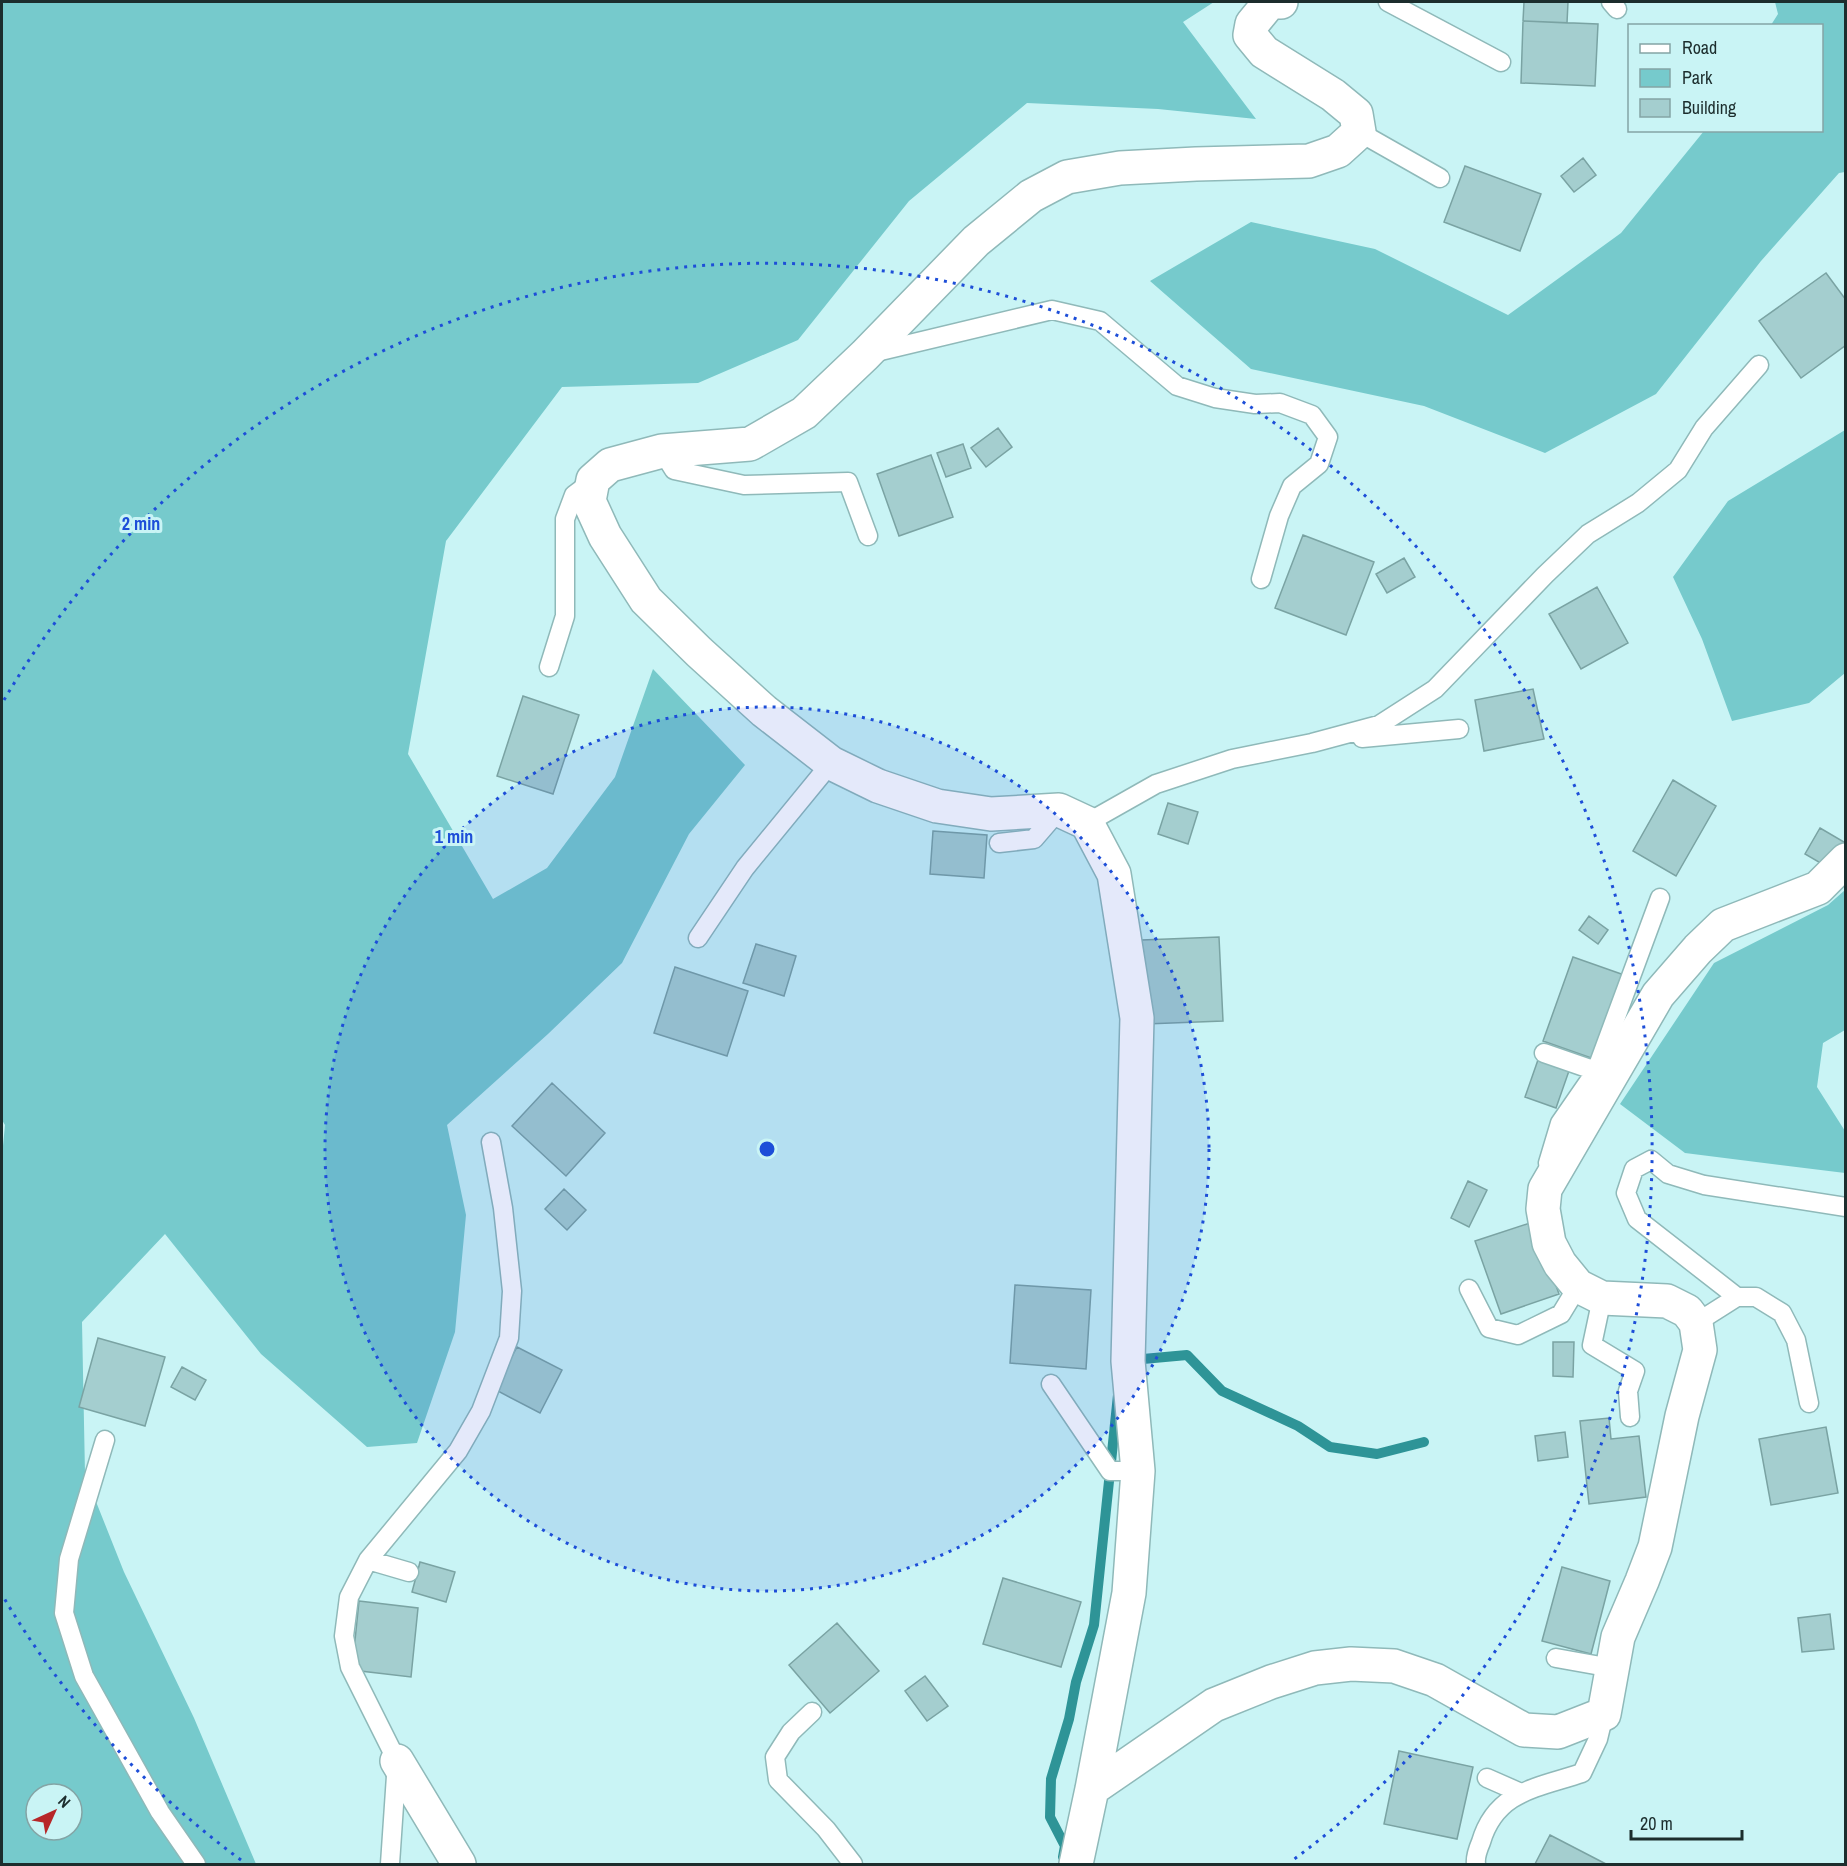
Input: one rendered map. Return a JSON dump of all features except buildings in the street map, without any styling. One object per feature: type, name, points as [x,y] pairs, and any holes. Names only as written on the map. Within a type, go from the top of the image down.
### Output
[{"type":"street","points":[[1076,1864],[1130,1593],[1138,1471],[1128,1361],[1137,1018],[1114,874],[1073,817],[991,814],[937,806],[878,786],[831,763],[764,711],[646,600],[605,536],[589,501],[593,480],[609,465],[662,451],[750,444],[804,413],[865,355],[976,241],[1031,196],[1067,177],[1120,168],[1309,161],[1338,151],[1359,132],[1356,114],[1333,95],[1264,52],[1250,34],[1252,24],[1270,2],[1281,2]]},
{"type":"street","points":[[1092,1789],[1214,1705],[1270,1682],[1315,1668],[1351,1664],[1394,1666],[1435,1680],[1524,1730],[1558,1732],[1604,1714],[1618,1637],[1655,1547],[1682,1416],[1700,1350],[1695,1323],[1687,1311],[1668,1301],[1590,1292],[1560,1264],[1549,1243],[1543,1209],[1545,1189],[1658,995],[1698,949],[1723,925],[1818,888],[1845,860]]},
{"type":"street","points":[[397,1761],[459,1864]]},
{"type":"lane","points":[[1388,2],[1502,62]]},
{"type":"lane","points":[[1359,132],[1440,178]]},
{"type":"lane","points":[[865,355],[1052,310],[1100,321],[1177,386],[1215,398],[1255,404],[1280,403],[1312,415],[1328,437],[1319,464],[1292,486],[1279,516],[1261,579]]},
{"type":"lane","points":[[999,843],[1034,839],[1073,817],[1156,784],[1232,759],[1312,743],[1379,725],[1435,689],[1588,534],[1638,503],[1678,470],[1704,428],[1759,365]]},
{"type":"lane","points":[[662,451],[674,470],[744,485],[848,482],[868,536]]},
{"type":"lane","points":[[549,667],[565,616],[565,519],[574,495],[593,480]]},
{"type":"lane","points":[[1312,743],[1459,729]]},
{"type":"lane","points":[[698,938],[745,868],[831,763]]},
{"type":"lane","points":[[1545,1189],[1549,1155],[1560,1123],[1596,1071],[1660,898]]},
{"type":"lane","points":[[1544,1053],[1596,1071]]},
{"type":"lane","points":[[390,1864],[397,1761],[350,1667],[344,1636],[349,1597],[368,1560],[458,1451],[481,1411],[509,1338],[512,1291],[503,1208],[491,1142]]},
{"type":"lane","points":[[1737,1297],[1637,1219],[1626,1192],[1634,1169],[1651,1160],[1668,1174],[1704,1185],[1845,1207]]},
{"type":"lane","points":[[1469,1290],[1489,1328],[1518,1335],[1561,1314],[1590,1292]]},
{"type":"lane","points":[[1590,1292],[1592,1345],[1635,1371],[1628,1391],[1630,1417]]},
{"type":"lane","points":[[1695,1323],[1737,1297],[1756,1297],[1782,1313],[1796,1340],[1809,1402]]},
{"type":"lane","points":[[1051,1384],[1110,1471],[1138,1471]]},
{"type":"lane","points":[[105,1440],[69,1559],[64,1613],[84,1676],[160,1812],[196,1864]]},
{"type":"lane","points":[[368,1560],[409,1572]]},
{"type":"lane","points":[[1556,1658],[1612,1668]]},
{"type":"lane","points":[[812,1712],[790,1732],[775,1757],[778,1780],[826,1829],[854,1864]]},
{"type":"lane","points":[[1476,1864],[1485,1829],[1498,1807],[1521,1793],[1582,1773],[1598,1739],[1604,1714]]},
{"type":"lane","points":[[1487,1778],[1521,1793]]},
{"type":"green space","points":[[2,2],[1214,2],[1183,22],[1256,119],[1158,109],[1027,103],[909,201],[798,340],[698,383],[562,387],[446,541],[408,754],[493,899],[547,868],[615,777],[653,669],[745,765],[689,834],[622,963],[548,1034],[447,1125],[466,1215],[455,1332],[417,1443],[367,1447],[261,1354],[165,1234],[82,1322],[85,1474],[124,1572],[194,1718],[256,1864],[2,1864],[2,1156],[5,1125],[2,1120]]},
{"type":"green space","points":[[1775,2],[1845,2],[1845,172],[1839,173],[1761,261],[1656,394],[1545,453],[1424,406],[1251,369],[1150,281],[1251,222],[1375,249],[1508,315],[1621,233],[1703,132],[1823,132],[1823,24],[1772,24],[1778,14]]},
{"type":"green space","points":[[1845,430],[1845,673],[1809,703],[1732,721],[1702,639],[1673,577],[1728,501]]},
{"type":"green space","points":[[1845,890],[1845,1030],[1823,1043],[1817,1087],[1845,1131],[1845,1173],[1685,1153],[1620,1104],[1714,963],[1828,905]]},
{"type":"waterway","points":[[1132,1360],[1187,1355],[1222,1391],[1298,1426],[1330,1447],[1377,1454],[1424,1442]]},
{"type":"waterway","points":[[1063,1857],[1065,1846],[1050,1817],[1051,1779],[1069,1719],[1076,1682],[1094,1625],[1118,1395]]}]
